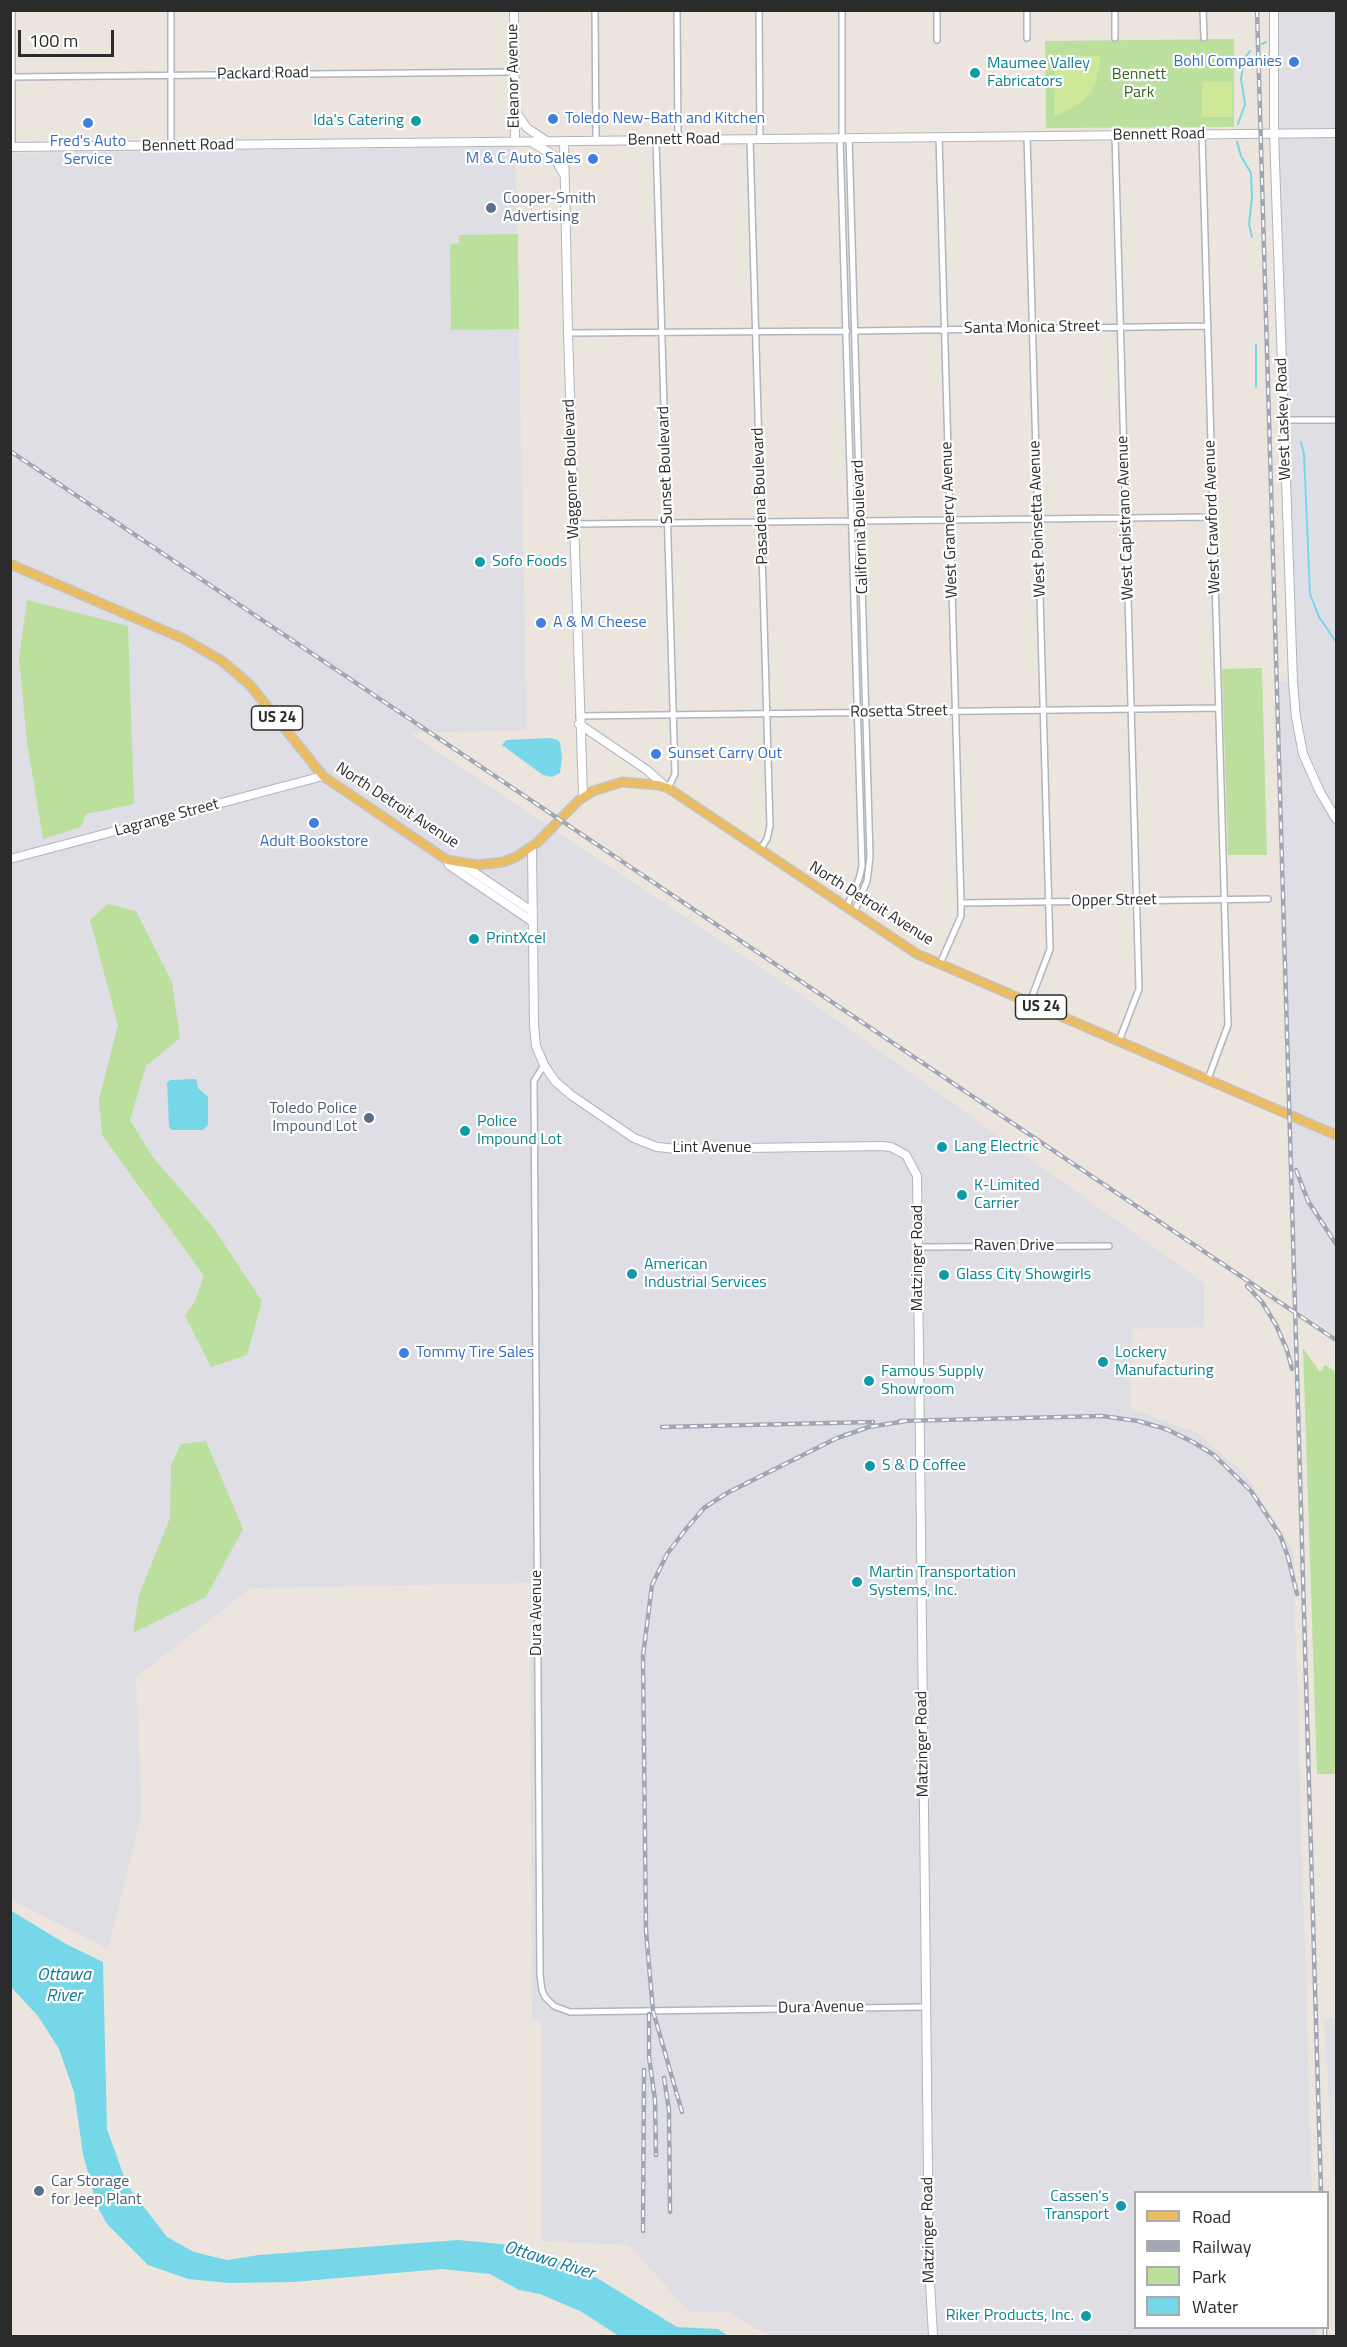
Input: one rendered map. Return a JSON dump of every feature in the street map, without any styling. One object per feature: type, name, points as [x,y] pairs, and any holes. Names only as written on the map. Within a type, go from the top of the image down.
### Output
[{"type":"main road","name":"North Detroit Avenue","points":[[10,564],[184,639],[222,661],[250,685],[323,776],[447,860],[490,865],[516,857],[532,847],[583,796],[606,786],[622,782],[647,783],[668,788],[908,949],[1336,1135]]},
{"type":"street","points":[[11,147],[12,10]]},
{"type":"street","points":[[171,10],[171,146]]},
{"type":"street","name":"Eleanor Avenue","points":[[514,10],[515,142]]},
{"type":"street","points":[[595,10],[596,141]]},
{"type":"street","points":[[677,10],[678,139]]},
{"type":"street","points":[[759,10],[760,139]]},
{"type":"street","name":"California Boulevard","points":[[842,10],[844,236],[861,820],[861,873],[846,908]]},
{"type":"street","points":[[937,10],[937,40]]},
{"type":"street","points":[[1027,10],[1027,38]]},
{"type":"street","points":[[1115,10],[1115,38]]},
{"type":"street","points":[[1203,10],[1203,38]]},
{"type":"street","name":"West Laskey Road","points":[[1274,10],[1274,133],[1293,682],[1296,717],[1303,754],[1336,819]]},
{"type":"street","name":"Packard Road","points":[[12,77],[515,72]]},
{"type":"street","points":[[515,110],[526,128],[546,141]]},
{"type":"street","name":"Bennett Road","points":[[11,147],[1336,133]]},
{"type":"street","name":"West Crawford Avenue","points":[[1202,134],[1228,1025],[1208,1079]]},
{"type":"street","name":"West Capistrano Avenue","points":[[1115,135],[1139,993],[1119,1041]]},
{"type":"street","name":"West Poinsetta Avenue","points":[[1027,136],[1050,902],[1049,956],[1030,1002]]},
{"type":"street","name":"West Gramercy Avenue","points":[[939,137],[961,903],[961,916],[940,964]]},
{"type":"street","name":"California Boulevard","points":[[844,138],[853,235],[870,874],[854,913]]},
{"type":"street","name":"Pasadena Boulevard","points":[[750,139],[770,826],[767,839],[760,850]]},
{"type":"street","name":"Sunset Boulevard","points":[[656,140],[674,716],[675,774],[668,788]]},
{"type":"street","points":[[526,141],[542,146],[554,155],[565,177]]},
{"type":"street","name":"Waggoner Boulevard","points":[[564,141],[583,796]]},
{"type":"street","points":[[844,236],[853,235]]},
{"type":"street","name":"Santa Monica Street","points":[[568,333],[847,330],[849,334],[853,334],[856,329],[1208,326]]},
{"type":"street","points":[[1284,420],[1336,420]]},
{"type":"street","points":[[849,425],[858,425]]},
{"type":"street","points":[[574,524],[852,521],[855,527],[858,527],[861,521],[1214,517]]},
{"type":"street","points":[[855,618],[864,617]]},
{"type":"street","name":"Rosetta Street","points":[[579,720],[857,712],[1219,708]]},
{"type":"street","name":"North Detroit Avenue","points":[[579,720],[648,770],[668,788]]},
{"type":"street","name":"Lagrange Street","points":[[10,860],[323,776]]},
{"type":"street","points":[[861,820],[869,820]]},
{"type":"street","points":[[532,847],[534,1025],[536,1046],[544,1065]]},
{"type":"street","points":[[447,860],[449,865],[533,922]]},
{"type":"street","points":[[459,862],[533,912]]},
{"type":"street","name":"Opper Street","points":[[961,903],[1268,899]]},
{"type":"street","name":"Lint Avenue","points":[[544,1065],[555,1081],[571,1095],[634,1138],[657,1147],[677,1149],[873,1145],[891,1147],[906,1155]]},
{"type":"street","name":"Dura Avenue","points":[[544,1065],[534,1081],[534,1147],[540,1975],[545,1997],[554,2006],[570,2012],[926,2007]]},
{"type":"street","name":"Matzinger Road","points":[[906,1155],[915,1168],[917,1176],[929,2276],[933,2337]]},
{"type":"street","name":"Raven Drive","points":[[918,1247],[1109,1245]]},
{"type":"shaded area","points":[[1274,11],[1336,11],[1336,1336],[1296,1308],[1276,681],[1292,682]]},
{"type":"shaded area","points":[[515,147],[527,730],[409,733],[804,997],[1204,1283],[1204,1327],[1132,1329],[1130,1408],[1198,1433],[1246,1475],[1293,1550],[1312,2191],[1134,2191],[1134,2329],[1316,2329],[1317,2336],[769,2336],[729,2312],[689,2312],[629,2245],[542,2241],[542,2021],[532,2021],[530,1583],[251,1588],[136,1677],[142,1812],[108,1949],[11,1900],[10,153]]},
{"type":"shaded area","points":[[1334,2017],[1336,2020],[1336,2196],[1324,2019]]},
{"type":"green space","name":"Bennett Park","points":[[1234,39],[1234,127],[1046,128],[1045,41]]},
{"type":"green space","points":[[1055,56],[1101,56],[1096,82],[1091,92],[1079,104],[1054,117]]},
{"type":"green space","points":[[1202,82],[1232,82],[1232,117],[1202,117]]},
{"type":"green space","points":[[518,234],[519,329],[451,330],[450,244],[459,243],[459,235]]},
{"type":"green space","points":[[27,600],[128,626],[134,804],[86,814],[81,827],[43,839],[27,742],[19,658]]},
{"type":"green space","points":[[1262,668],[1267,855],[1228,855],[1222,669]]},
{"type":"green space","points":[[108,904],[136,911],[172,982],[180,1038],[146,1066],[130,1120],[152,1156],[213,1227],[262,1301],[247,1355],[211,1367],[185,1316],[194,1303],[204,1276],[102,1135],[99,1099],[118,1025],[90,920]]},
{"type":"green space","points":[[1303,1348],[1320,1372],[1325,1365],[1336,1372],[1336,1774],[1317,1774]]},
{"type":"green space","points":[[206,1441],[243,1529],[206,1597],[133,1633],[139,1595],[170,1518],[171,1465],[181,1444]]},
{"type":"water","points":[[550,738],[560,743],[562,757],[560,773],[552,777],[543,775],[502,745],[506,740]]},
{"type":"water","points":[[196,1079],[198,1088],[208,1097],[208,1125],[203,1130],[171,1130],[167,1083],[170,1080]]},
{"type":"water","name":"Ottawa River","points":[[10,1910],[66,1944],[103,1962],[107,2129],[127,2185],[167,2237],[194,2252],[227,2260],[259,2255],[458,2240],[512,2245],[524,2253],[540,2253],[597,2278],[677,2327],[718,2329],[728,2336],[619,2336],[580,2311],[540,2294],[519,2290],[490,2274],[442,2269],[293,2282],[229,2283],[188,2279],[148,2265],[107,2224],[97,2206],[83,2154],[74,2092],[59,2049],[38,2016],[11,1987]]},
{"type":"waterway","points":[[1262,44],[1266,42]]},
{"type":"waterway","points":[[1238,124],[1245,104],[1241,79],[1244,59],[1250,51]]},
{"type":"waterway","points":[[1237,142],[1241,156],[1251,173],[1252,198],[1249,224],[1252,237]]},
{"type":"waterway","points":[[1256,345],[1256,387]]},
{"type":"waterway","points":[[1301,442],[1304,454],[1310,594],[1319,617],[1336,642]]},
{"type":"railway","points":[[1257,10],[1321,2191]]},
{"type":"railway","points":[[10,451],[1336,1340]]},
{"type":"railway","points":[[1296,1170],[1308,1201],[1336,1244]]},
{"type":"railway","points":[[1247,1286],[1262,1302],[1276,1325],[1292,1369]]},
{"type":"railway","points":[[900,1421],[1102,1416],[1138,1421],[1166,1429],[1214,1455],[1251,1491],[1280,1535],[1297,1594]]},
{"type":"railway","points":[[682,2112],[653,2011],[646,1931],[643,1656],[652,1585],[667,1554],[686,1529],[704,1508],[727,1493],[837,1438],[869,1427],[906,1421]]},
{"type":"railway","points":[[662,1427],[873,1422]]},
{"type":"railway","points":[[649,2014],[649,2057],[655,2100],[656,2155]]},
{"type":"railway","points":[[643,2231],[644,2070]]},
{"type":"railway","points":[[664,2078],[669,2110],[670,2212]]},
{"type":"railway","points":[[1325,2329],[1325,2336]]},
{"type":"place","name":"Bohl Companies","points":[[1294,62]]},
{"type":"place","name":"Maumee Valley Fabricators","points":[[975,73]]},
{"type":"place","name":"Toledo New-Bath and Kitchen","points":[[553,119]]},
{"type":"place","name":"Ida's Catering","points":[[416,121]]},
{"type":"place","name":"Fred's Auto Service","points":[[88,123]]},
{"type":"place","name":"M & C Auto Sales","points":[[593,159]]},
{"type":"place","name":"Cooper-Smith Advertising","points":[[491,208]]},
{"type":"place","name":"Sofo Foods","points":[[480,562]]},
{"type":"place","name":"A & M Cheese","points":[[541,623]]},
{"type":"place","name":"Sunset Carry Out","points":[[656,754]]},
{"type":"place","name":"Adult Bookstore","points":[[314,823]]},
{"type":"place","name":"PrintXcel","points":[[474,939]]},
{"type":"place","name":"Toledo Police Impound Lot","points":[[369,1118]]},
{"type":"place","name":"Police Impound Lot","points":[[465,1131]]},
{"type":"place","name":"Lang Electric","points":[[942,1147]]},
{"type":"place","name":"K-Limited Carrier","points":[[962,1195]]},
{"type":"place","name":"American Industrial Services","points":[[632,1274]]},
{"type":"place","name":"Glass City Showgirls","points":[[944,1275]]},
{"type":"place","name":"Tommy Tire Sales","points":[[404,1353]]},
{"type":"place","name":"Lockery Manufacturing","points":[[1103,1362]]},
{"type":"place","name":"Famous Supply Showroom","points":[[869,1381]]},
{"type":"place","name":"S & D Coffee","points":[[870,1466]]},
{"type":"place","name":"Martin Transportation Systems, Inc.","points":[[857,1582]]},
{"type":"place","name":"Car Storage for Jeep Plant","points":[[39,2191]]},
{"type":"place","name":"Cassen's Transport","points":[[1121,2206]]},
{"type":"place","name":"Riker Products, Inc.","points":[[1086,2316]]}]
